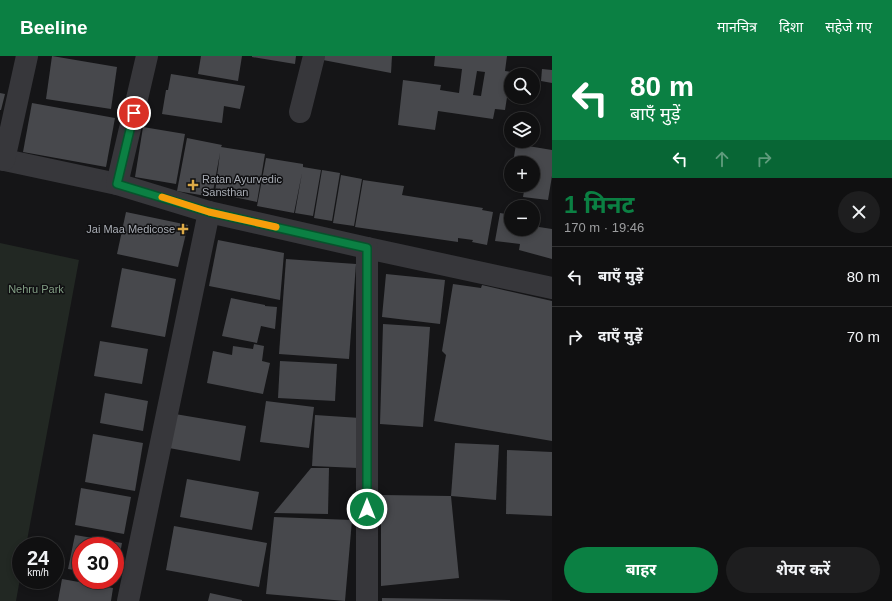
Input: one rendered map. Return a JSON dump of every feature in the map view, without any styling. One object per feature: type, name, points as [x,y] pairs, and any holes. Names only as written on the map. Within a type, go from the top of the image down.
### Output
[{"type":"street","points":[[27,56],[2,159],[117,184],[209,212],[552,288]]},
{"type":"street","points":[[117,184],[147,56]]},
{"type":"street","points":[[300,112],[314,56]]},
{"type":"street","points":[[128,601],[209,212]]},
{"type":"street","points":[[367,248],[367,601]]},
{"type":"green space","name":"Nehru Park","points":[[0,243],[79,260],[28,537],[12,537],[12,589],[18,589],[16,601],[0,601]]},
{"type":"building","points":[[52,56],[117,67],[111,109],[46,99]]},
{"type":"building","points":[[201,56],[242,56],[238,81],[198,74]]},
{"type":"building","points":[[252,56],[296,56],[295,64]]},
{"type":"building","points":[[324,56],[392,56],[391,73],[323,60]]},
{"type":"building","points":[[435,56],[507,56],[505,68],[504,68],[505,110],[495,109],[493,119],[438,111],[435,130],[398,125],[403,80],[441,85],[440,90],[459,93],[462,69],[434,66]],"holes":[[[477,71],[485,72],[481,96],[473,95]]]},
{"type":"building","points":[[542,69],[552,70],[552,83],[541,81]]},
{"type":"building","points":[[171,74],[245,86],[240,109],[224,106],[222,123],[162,114],[166,90],[168,90]]},
{"type":"building","points":[[0,93],[5,94],[1,110],[0,110]]},
{"type":"building","points":[[32,103],[115,118],[106,167],[23,152]]},
{"type":"building","points":[[143,127],[185,134],[176,184],[135,177]]},
{"type":"building","points":[[187,138],[222,145],[221,147],[265,154],[257,202],[215,193],[220,153],[212,197],[177,191]]},
{"type":"building","points":[[515,148],[540,148],[552,150],[552,176],[548,200],[523,197],[524,192],[540,192],[540,156],[514,156]]},
{"type":"building","points":[[266,158],[303,164],[303,167],[321,170],[313,216],[295,213],[302,173],[294,213],[257,206]]},
{"type":"building","points":[[322,170],[340,173],[332,221],[314,218]]},
{"type":"building","points":[[341,175],[362,179],[354,226],[333,223]]},
{"type":"building","points":[[363,180],[404,186],[402,195],[483,208],[482,210],[493,212],[487,245],[472,242],[473,240],[458,238],[458,242],[355,227]]},
{"type":"building","points":[[126,212],[188,225],[178,267],[117,254]]},
{"type":"building","points":[[500,213],[504,214],[504,236],[540,236],[540,227],[552,229],[552,259],[519,250],[520,244],[495,241]]},
{"type":"building","points":[[218,240],[284,253],[280,300],[209,286]]},
{"type":"building","points":[[286,259],[356,264],[349,359],[279,354]]},
{"type":"building","points":[[122,268],[176,279],[165,337],[111,327]]},
{"type":"building","points":[[386,274],[445,280],[440,324],[382,317]]},
{"type":"building","points":[[453,284],[481,288],[482,285],[552,301],[552,441],[434,421],[446,355],[442,351]]},
{"type":"building","points":[[231,298],[265,306],[277,307],[275,329],[261,326],[257,343],[222,336]]},
{"type":"building","points":[[383,324],[430,327],[423,427],[380,424]]},
{"type":"building","points":[[100,341],[148,349],[142,384],[94,376]]},
{"type":"building","points":[[254,344],[264,346],[262,361],[270,363],[263,394],[207,383],[213,351],[232,355],[233,346],[253,349]]},
{"type":"building","points":[[280,361],[337,364],[335,401],[278,398]]},
{"type":"building","points":[[105,393],[148,401],[143,431],[100,423]]},
{"type":"building","points":[[266,401],[314,407],[309,448],[260,442]]},
{"type":"building","points":[[175,414],[246,426],[240,461],[169,448]]},
{"type":"building","points":[[315,415],[360,418],[358,468],[312,466]]},
{"type":"building","points":[[93,434],[143,443],[135,491],[85,482]]},
{"type":"building","points":[[455,443],[499,445],[496,500],[451,496]]},
{"type":"building","points":[[507,450],[552,452],[552,516],[506,514]]},
{"type":"building","points":[[311,468],[329,468],[328,514],[274,513]]},
{"type":"building","points":[[187,479],[259,492],[252,530],[180,517]]},
{"type":"building","points":[[81,488],[131,497],[124,534],[75,525]]},
{"type":"building","points":[[381,495],[451,496],[459,578],[381,586]]},
{"type":"building","points":[[274,517],[352,520],[345,601],[266,594]]},
{"type":"building","points":[[174,526],[267,543],[259,587],[166,570]]},
{"type":"building","points":[[75,535],[87,537],[75,537]]},
{"type":"building","points":[[72,550],[72,570],[68,569]]},
{"type":"building","points":[[64,579],[72,581],[72,589],[113,589],[111,601],[58,601],[60,589],[64,589]]},
{"type":"building","points":[[210,593],[242,600],[242,601],[208,601]]},
{"type":"building","points":[[382,598],[510,600],[510,601],[382,601]]},
{"type":"slow traffic","points":[[162,197],[209,212],[276,227]]},
{"type":"place","name":"Ratan Ayurvedic Sansthan","points":[[193,185]]},
{"type":"place","name":"Jai Maa Medicose","points":[[183,229]]},
{"type":"route","points":[[134,113],[117,184],[209,212],[367,248],[367,509]]}]
